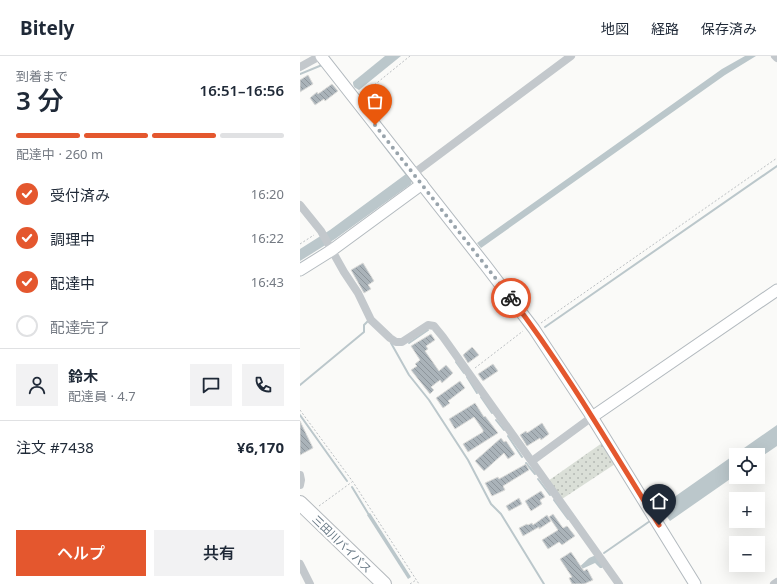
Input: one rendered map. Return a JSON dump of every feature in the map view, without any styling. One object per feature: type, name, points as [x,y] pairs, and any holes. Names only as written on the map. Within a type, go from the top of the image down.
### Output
[{"type":"highway","name":"三田川バイパス","points":[[300,503],[384,584]]},
{"type":"street","points":[[300,67],[320,56],[534,328],[592,417],[695,584]]},
{"type":"street","points":[[414,174],[571,56]]},
{"type":"street","points":[[300,270],[422,184]]},
{"type":"street","points":[[300,205],[322,232],[344,272],[358,293],[371,320],[390,338],[396,342],[402,342],[428,325],[434,326],[470,372],[619,584]]},
{"type":"street","points":[[532,461],[592,417],[777,290]]},
{"type":"street","points":[[300,475],[300,485]]},
{"type":"street","points":[[300,564],[310,584]]},
{"type":"path","points":[[355,100],[410,56]]},
{"type":"path","points":[[470,372],[528,328],[534,328],[777,158]]},
{"type":"path","points":[[300,244],[322,232]]},
{"type":"path","points":[[300,410],[353,482],[419,584]]},
{"type":"path","points":[[311,514],[316,508],[353,482]]},
{"type":"path","points":[[410,584],[416,580]]},
{"type":"shaded area","points":[[385,56],[401,56],[359,90],[354,87],[353,82]]},
{"type":"shaded area","points":[[745,56],[756,56],[725,75],[481,248],[477,243],[722,69]]},
{"type":"shaded area","points":[[406,174],[412,181],[411,184],[335,239],[300,261],[300,249],[330,230]]},
{"type":"shaded area","points":[[777,425],[777,446],[765,454],[765,448],[744,448]]},
{"type":"shaded area","points":[[602,443],[615,464],[562,499],[548,481]]},
{"type":"shaded area","points":[[729,459],[729,480],[670,521],[665,514],[659,517],[657,514],[662,510],[660,507]]},
{"type":"shaded area","points":[[370,513],[411,577],[408,579],[367,515]]},
{"type":"shaded area","points":[[596,555],[603,566],[602,568],[595,563],[573,573],[589,558]]},
{"type":"building","points":[[308,75],[313,84],[300,92],[300,80]]},
{"type":"building","points":[[332,84],[338,91],[325,101],[324,99],[315,105],[310,98],[317,92],[318,94]]},
{"type":"building","points":[[363,263],[374,281],[368,285],[371,289],[364,293],[351,270]]},
{"type":"building","points":[[431,334],[435,340],[426,346],[428,349],[425,351],[439,371],[446,365],[453,373],[442,383],[440,380],[431,387],[434,390],[430,394],[411,370],[417,366],[415,364],[420,360],[411,346]]},
{"type":"building","points":[[472,347],[479,355],[468,363],[463,355]]},
{"type":"building","points":[[493,364],[498,371],[483,381],[478,374]]},
{"type":"building","points":[[460,381],[465,388],[448,401],[450,403],[443,408],[436,398]]},
{"type":"building","points":[[475,403],[484,417],[485,416],[498,433],[468,452],[463,444],[483,432],[483,430],[474,417],[455,429],[449,419]]},
{"type":"building","points":[[300,421],[313,448],[300,455]]},
{"type":"building","points":[[542,423],[549,434],[541,440],[540,438],[527,446],[520,435],[526,431],[527,433]]},
{"type":"building","points":[[501,438],[504,442],[506,441],[515,454],[508,459],[504,453],[484,471],[475,461]]},
{"type":"building","points":[[526,464],[529,470],[503,486],[505,490],[492,496],[485,483],[498,477],[499,479]]},
{"type":"building","points":[[541,491],[545,497],[540,500],[542,504],[531,511],[525,501]]},
{"type":"building","points":[[519,498],[522,504],[509,511],[506,506]]},
{"type":"building","points":[[553,514],[563,528],[567,526],[575,536],[562,545],[559,542],[548,549],[542,540],[558,530],[549,517]]},
{"type":"building","points":[[547,515],[551,521],[539,529],[539,527],[523,536],[519,528],[527,524],[532,523],[533,525]]},
{"type":"building","points":[[571,552],[584,571],[587,569],[593,580],[584,584],[572,584],[569,578],[572,577],[560,559]]},
{"type":"waterway","points":[[300,74],[322,65]]},
{"type":"waterway","points":[[376,135],[406,174]]},
{"type":"waterway","points":[[545,327],[777,166]]},
{"type":"waterway","points":[[300,385],[364,332],[364,325],[368,321]]},
{"type":"waterway","points":[[409,343],[428,330]]},
{"type":"waterway","points":[[391,343],[409,375],[429,400],[468,460],[491,504],[501,514],[544,584]]},
{"type":"waterway","points":[[456,362],[464,373]]},
{"type":"waterway","points":[[467,377],[477,393]]},
{"type":"waterway","points":[[481,397],[492,413]]},
{"type":"waterway","points":[[300,415],[347,481]]},
{"type":"waterway","points":[[496,420],[504,430]]},
{"type":"waterway","points":[[508,436],[522,457]]},
{"type":"waterway","points":[[526,463],[535,474]]},
{"type":"waterway","points":[[538,479],[550,495]]},
{"type":"waterway","points":[[352,487],[369,515]]},
{"type":"waterway","points":[[554,500],[568,519]]},
{"type":"waterway","points":[[604,553],[650,521]]},
{"type":"way so far","points":[[375,125],[511,298]]},
{"type":"route","points":[[511,298],[534,328],[592,417],[659,525]]}]
